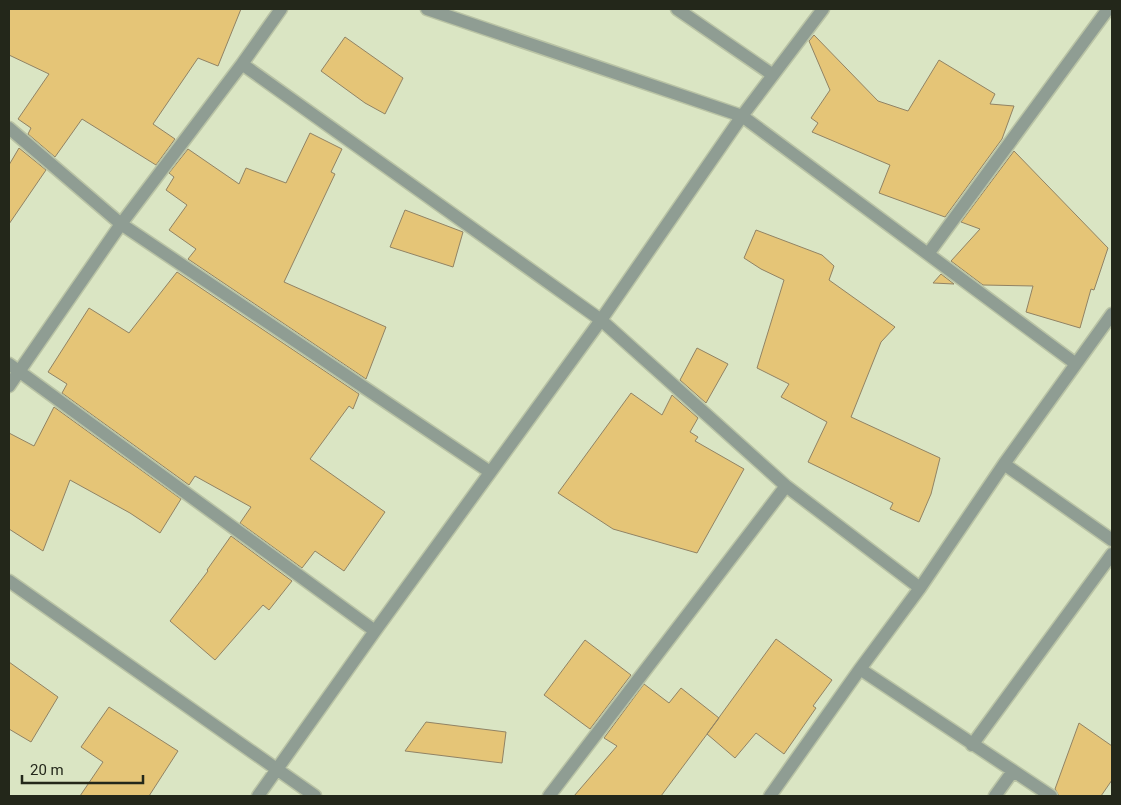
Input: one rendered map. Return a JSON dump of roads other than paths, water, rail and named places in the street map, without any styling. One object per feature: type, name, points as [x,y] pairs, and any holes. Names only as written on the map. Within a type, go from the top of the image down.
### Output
[{"type":"street","points":[[9,386],[13,368],[282,9]]},
{"type":"street","points":[[427,9],[742,116],[1076,364]]},
{"type":"street","points":[[677,9],[773,76]]},
{"type":"street","points":[[258,796],[375,631],[601,320],[742,116],[823,9]]},
{"type":"street","points":[[928,254],[1108,9]]},
{"type":"street","points":[[242,64],[601,320],[786,486],[920,588]]},
{"type":"street","points":[[9,128],[121,224],[490,472]]},
{"type":"street","points":[[770,796],[920,588],[1004,464],[1112,314]]},
{"type":"street","points":[[13,368],[375,631]]},
{"type":"street","points":[[1004,464],[1112,540]]},
{"type":"street","points":[[548,796],[786,486]]},
{"type":"street","points":[[972,745],[1112,554]]},
{"type":"street","points":[[9,582],[315,796]]},
{"type":"street","points":[[860,669],[1051,796]]},
{"type":"street","points":[[995,796],[1013,771]]}]
